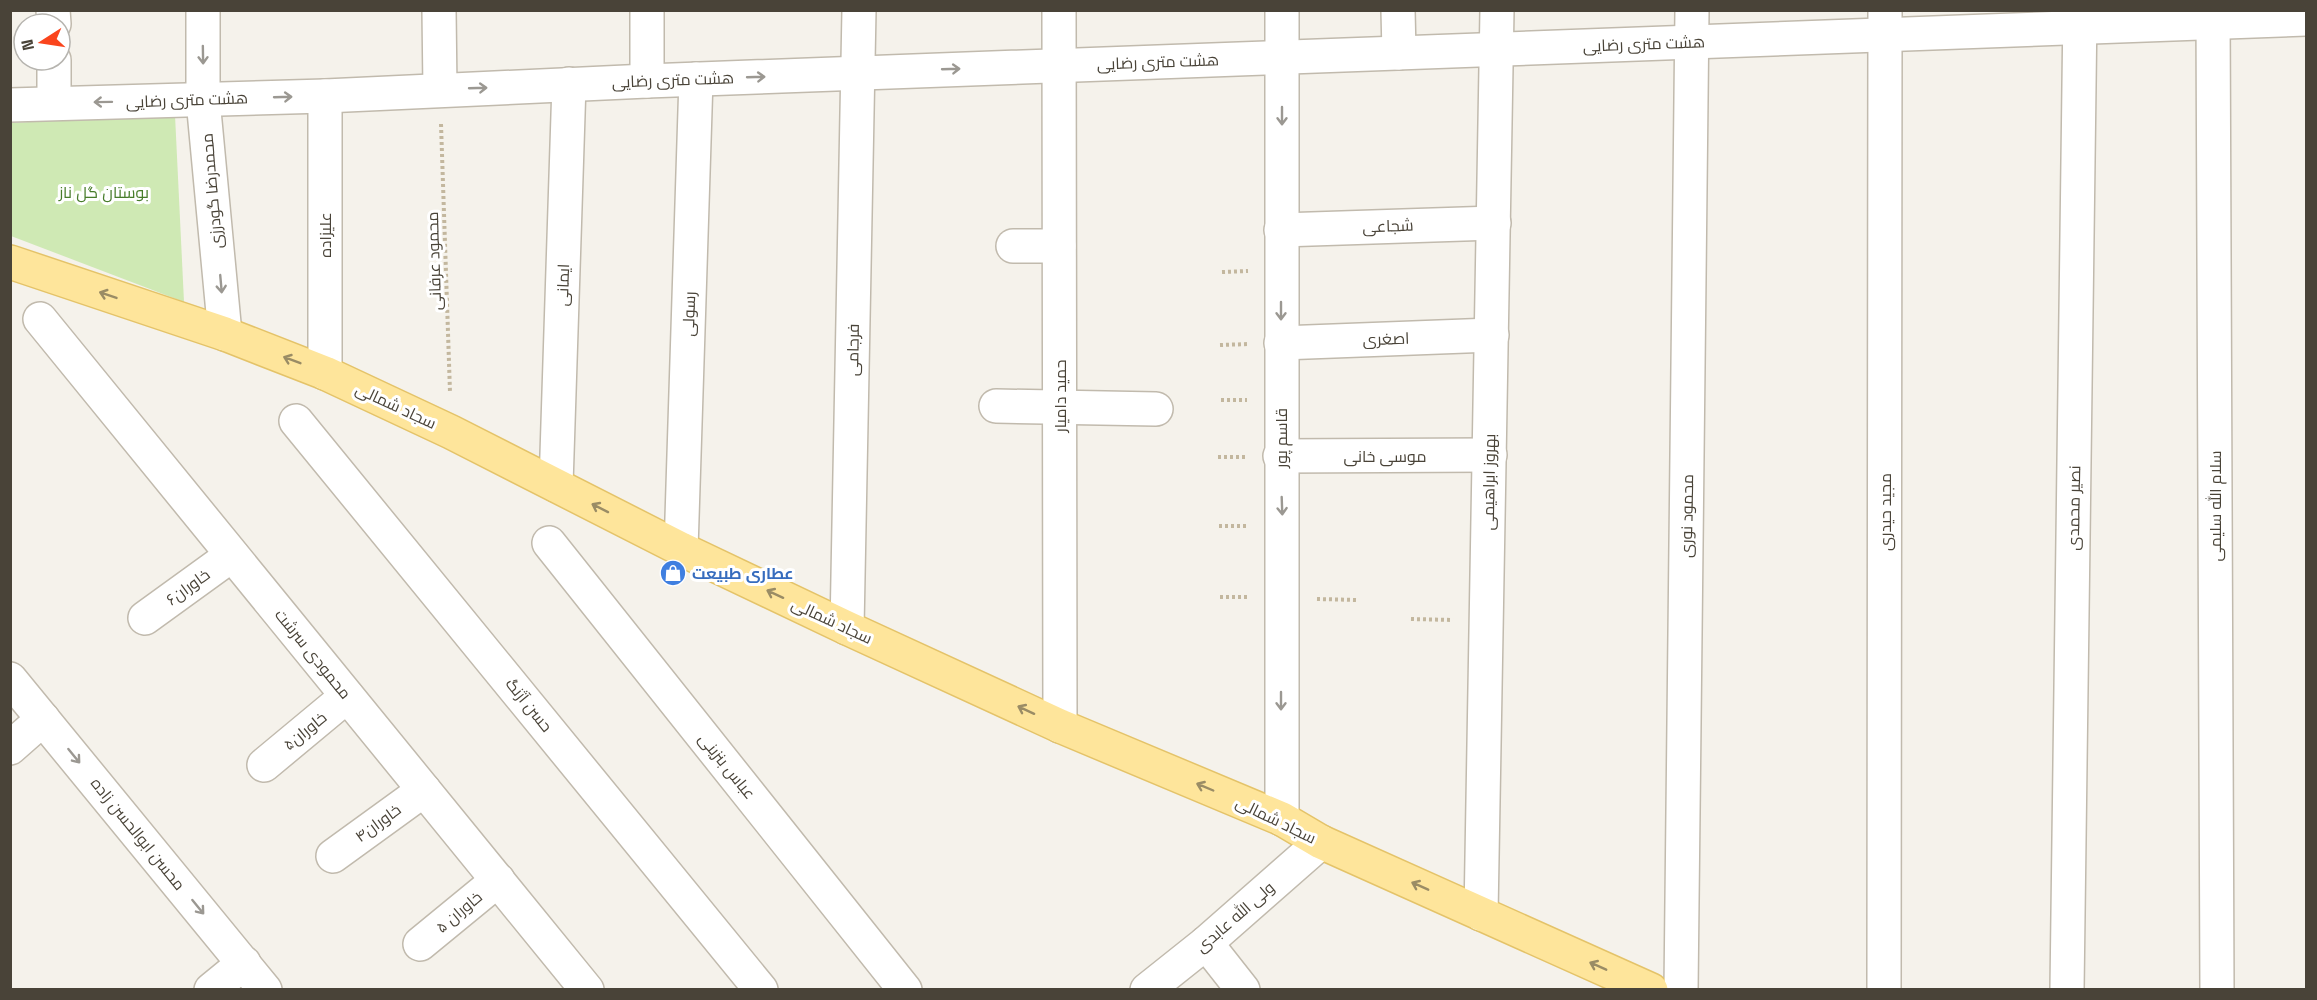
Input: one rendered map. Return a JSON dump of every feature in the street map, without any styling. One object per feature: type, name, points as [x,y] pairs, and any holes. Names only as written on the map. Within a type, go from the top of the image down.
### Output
[{"type":"main road","name":"سجاد شمالی","points":[[10,262],[225,334],[325,373],[451,432],[681,549],[847,628],[1060,726],[1282,819],[1321,842],[1651,990]]},
{"type":"street","name":"محمدرضا گودرزی","points":[[202,10],[203,100],[225,334]]},
{"type":"street","points":[[439,10],[440,90]]},
{"type":"street","points":[[647,10],[647,81]]},
{"type":"street","name":"فرجامی","points":[[847,628],[860,73],[859,10]]},
{"type":"street","name":"حمید دامیار","points":[[1059,10],[1060,726]]},
{"type":"street","name":"قاسم پور","points":[[1282,10],[1280,456],[1283,526],[1282,819]]},
{"type":"street","points":[[1398,10],[1399,53]]},
{"type":"street","name":"بهروز ابراهیمی","points":[[1481,914],[1497,10]]},
{"type":"street","name":"هشت متری رضایی","points":[[10,105],[325,96],[569,84],[1498,49],[1692,26],[2213,17],[2307,19]]},
{"type":"street","name":"سلام الله سلیمی","points":[[2213,17],[2217,990]]},
{"type":"street","name":"نصیر محمدی","points":[[2067,990],[2080,19]]},
{"type":"street","name":"مجید حیدری","points":[[1884,990],[1886,23]]},
{"type":"street","name":"محمود نوری","points":[[1681,990],[1692,26]]},
{"type":"street","points":[[54,72],[54,103]]},
{"type":"street","name":"رسولی","points":[[681,549],[696,79]]},
{"type":"street","name":"ایمانی","points":[[556,485],[569,84]]},
{"type":"street","name":"علیزاده","points":[[325,96],[325,373]]},
{"type":"street","name":"شجاعی","points":[[1281,230],[1494,222]]},
{"type":"street","points":[[1013,246],[1059,246]]},
{"type":"street","name":"محمودی سرشت","points":[[40,319],[587,990]]},
{"type":"street","name":"اصغری","points":[[1281,343],[1492,335]]},
{"type":"street","points":[[996,406],[1060,410],[1156,409]]},
{"type":"street","name":"حسن آژنگ","points":[[296,421],[761,990]]},
{"type":"street","name":"موسی خانی","points":[[1280,456],[1490,455]]},
{"type":"street","name":"عباس بنزینی","points":[[549,543],[905,990]]},
{"type":"street","name":"خاوران۶","points":[[145,618],[232,555]]},
{"type":"street","name":"محسن ابوالحسن زاده","points":[[10,679],[265,990]]},
{"type":"street","name":"خاوران۵","points":[[264,765],[347,696]]},
{"type":"street","points":[[10,748],[43,719]]},
{"type":"street","name":"خاوران۴","points":[[333,856],[424,790]]},
{"type":"street","name":"ولی الله عابدی","points":[[1147,990],[1206,943],[1321,842]]},
{"type":"street","name":"خاوران ۵","points":[[420,944],[498,880]]},
{"type":"street","points":[[1206,943],[1243,990]]},
{"type":"street","points":[[211,990],[244,963]]},
{"type":"path","name":"محمود عرفانی","points":[[440,90],[451,432]]},
{"type":"green space","name":"بوستان گل ناز","points":[[175,115],[184,302],[11,236],[10,123]]},
{"type":"place","name":"عطاری طبیعت","points":[[673,573]]}]
